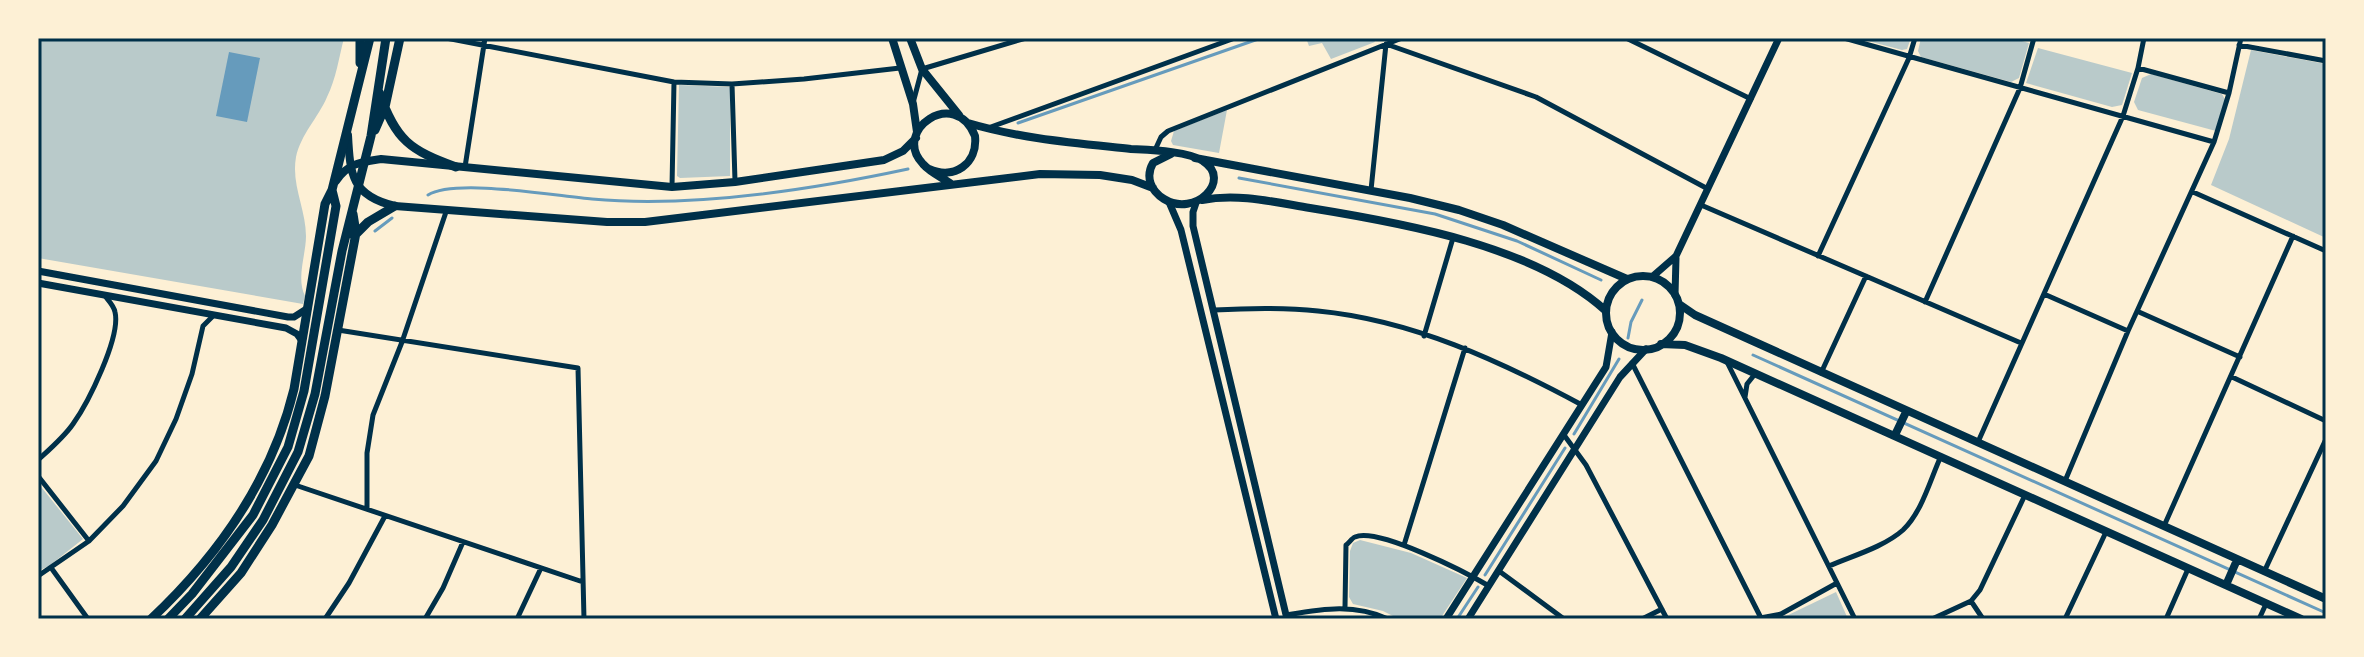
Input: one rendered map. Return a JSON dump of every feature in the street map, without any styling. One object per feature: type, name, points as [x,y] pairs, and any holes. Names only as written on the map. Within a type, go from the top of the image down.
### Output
[{"type":"main road","points":[[360,38],[360,78]]},
{"type":"main road","points":[[151,619],[199,569],[244,509],[287,417],[325,204],[332,188],[370,38]]},
{"type":"main road","points":[[185,619],[231,567],[263,520],[298,452],[315,394],[342,251],[371,136],[386,38]]},
{"type":"main road","points":[[371,136],[385,107],[400,38]]},
{"type":"main road","points":[[892,38],[913,104],[917,155],[929,169],[950,183]]},
{"type":"main road","points":[[910,38],[922,69],[965,121],[976,144],[967,165],[950,183]]},
{"type":"main road","points":[[378,89],[397,132],[409,145],[461,168]]},
{"type":"main road","points":[[332,188],[351,165],[381,159],[672,187],[735,182],[884,160],[903,151],[929,118],[946,113],[985,128],[1030,139],[1195,158],[1410,198],[1503,225],[1627,279],[1652,277],[1669,287],[1679,304],[1678,323],[1661,344]]},
{"type":"main road","points":[[347,127],[351,165],[358,187],[375,201],[395,206],[607,222],[645,222],[950,183],[1072,174],[1132,180],[1153,188],[1169,202],[1178,204],[1220,196],[1243,197],[1397,224],[1453,238],[1517,259],[1555,275],[1584,292],[1606,311],[1612,332],[1623,344],[1646,349],[1661,344],[1685,345],[1726,360],[1896,432],[1941,456],[2189,568],[2228,581],[2266,604],[2301,619]]},
{"type":"main road","points":[[1153,188],[1150,169],[1158,158],[1171,154]]},
{"type":"main road","points":[[1195,158],[1209,166],[1212,173],[1212,188],[1199,201]]},
{"type":"main road","points":[[929,169],[953,173],[967,165]]},
{"type":"main road","points":[[168,619],[201,583],[253,515],[288,447],[297,420],[309,360],[336,206],[332,188]]},
{"type":"main road","points":[[342,251],[356,233],[395,206]]},
{"type":"main road","points":[[200,619],[241,573],[295,485],[309,456],[319,425],[356,233],[352,208]]},
{"type":"main road","points":[[1606,311],[1612,292],[1627,279]]},
{"type":"main road","points":[[1679,304],[1695,315],[1821,373],[1904,416],[1977,443],[2236,563],[2326,599]]},
{"type":"main road","points":[[1896,432],[1904,416]]},
{"type":"main road","points":[[2228,581],[2236,563]]},
{"type":"street","points":[[446,38],[674,82],[732,84],[900,68]]},
{"type":"street","points":[[461,168],[485,38]]},
{"type":"street","points":[[913,104],[922,69],[1026,38]]},
{"type":"street","points":[[985,128],[1235,38]]},
{"type":"street","points":[[1155,151],[1161,137],[1168,131],[1384,41],[1402,38]]},
{"type":"street","points":[[1626,38],[1751,99]]},
{"type":"street","points":[[1675,295],[1673,275],[1676,256],[1779,38]]},
{"type":"street","points":[[1844,38],[2214,142]]},
{"type":"street","points":[[1818,256],[1909,58],[1915,38]]},
{"type":"street","points":[[1925,302],[2020,88],[2034,38]]},
{"type":"street","points":[[1977,443],[2123,116],[2144,38]]},
{"type":"street","points":[[2065,482],[2128,331],[2214,142],[2241,38]]},
{"type":"street","points":[[1384,41],[1536,97],[1708,189]]},
{"type":"street","points":[[1371,191],[1384,41]]},
{"type":"street","points":[[2239,45],[2326,61]]},
{"type":"street","points":[[2138,68],[2229,93]]},
{"type":"street","points":[[672,187],[674,82]]},
{"type":"street","points":[[732,84],[735,182]]},
{"type":"street","points":[[2193,192],[2326,251]]},
{"type":"street","points":[[1199,201],[1193,226],[1286,617],[1345,607],[1362,609],[1388,619]]},
{"type":"street","points":[[1169,202],[1181,230],[1276,619]]},
{"type":"street","points":[[1701,205],[2021,343]]},
{"type":"street","points":[[367,509],[367,453],[373,415],[402,342],[447,209]]},
{"type":"street","points":[[2163,527],[2293,236]]},
{"type":"street","points":[[1424,336],[1453,238]]},
{"type":"street","points":[[1652,277],[1676,256]]},
{"type":"street","points":[[38,271],[288,317],[294,317],[308,308]]},
{"type":"street","points":[[1821,373],[1866,276]]},
{"type":"street","points":[[38,283],[286,328],[302,341]]},
{"type":"street","points":[[2044,294],[2128,331]]},
{"type":"street","points":[[38,460],[72,426],[91,394],[108,355],[116,318],[115,310],[105,296]]},
{"type":"street","points":[[231,317],[235,312],[233,306]]},
{"type":"street","points":[[1214,310],[1267,307],[1320,311],[1373,320],[1465,348],[1523,373],[1582,405]]},
{"type":"street","points":[[2138,312],[2240,357]]},
{"type":"street","points":[[38,576],[89,541],[123,506],[156,461],[176,419],[192,374],[203,326],[214,315]]},
{"type":"street","points":[[338,330],[578,368],[584,619]]},
{"type":"street","points":[[1446,619],[1606,367],[1612,332]]},
{"type":"street","points":[[1404,545],[1465,348]]},
{"type":"street","points":[[1468,619],[1620,377],[1646,349]]},
{"type":"street","points":[[1726,360],[1855,619]]},
{"type":"street","points":[[1632,363],[1757,618],[1781,614],[1837,583]]},
{"type":"street","points":[[1745,398],[1747,384],[1756,373]]},
{"type":"street","points":[[2232,377],[2326,421]]},
{"type":"street","points":[[1564,435],[1586,465],[1667,619]]},
{"type":"street","points":[[2264,572],[2326,439]]},
{"type":"street","points":[[1829,566],[1895,536],[1906,527],[1941,456]]},
{"type":"street","points":[[38,476],[89,541]]},
{"type":"street","points":[[295,485],[583,582]]},
{"type":"street","points":[[1932,619],[1971,601],[1980,590],[2025,494]]},
{"type":"street","points":[[325,619],[349,583],[385,516]]},
{"type":"street","points":[[2065,619],[2106,531]]},
{"type":"street","points":[[1345,607],[1346,545],[1354,537],[1364,535],[1404,545],[1490,587]]},
{"type":"street","points":[[425,619],[463,542]]},
{"type":"street","points":[[517,619],[541,568]]},
{"type":"street","points":[[2166,619],[2189,568]]},
{"type":"street","points":[[52,569],[88,619]]},
{"type":"street","points":[[1499,571],[1564,619]]},
{"type":"street","points":[[1971,601],[1983,619]]},
{"type":"street","points":[[2259,619],[2266,604]]},
{"type":"street","points":[[1642,619],[1662,609]]},
{"type":"shaded area","points":[[38,38],[344,38],[330,90],[296,157],[295,177],[306,236],[301,274],[305,296],[303,304],[38,258]]},
{"type":"shaded area","points":[[1306,38],[1373,38],[1375,42],[1331,59],[1322,43],[1309,46]]},
{"type":"shaded area","points":[[1857,38],[1911,38],[1907,49],[1902,50]]},
{"type":"shaded area","points":[[1921,38],[2011,38],[2029,43],[2019,78],[2011,82],[1921,57],[1918,51]]},
{"type":"shaded area","points":[[2038,48],[2132,73],[2122,105],[2112,107],[2026,83]]},
{"type":"shaded area","points":[[2251,50],[2326,64],[2326,238],[2211,185],[2229,139]]},
{"type":"shaded area","points":[[2151,74],[2222,94],[2226,101],[2216,131],[2138,110],[2134,102],[2142,78]]},
{"type":"shaded area","points":[[679,85],[730,87],[730,176],[677,176]]},
{"type":"shaded area","points":[[1227,110],[1219,153],[1173,145],[1174,131]]},
{"type":"shaded area","points":[[38,483],[83,539],[38,571]]},
{"type":"shaded area","points":[[1360,540],[1411,553],[1467,578],[1440,619],[1399,619],[1383,611],[1353,604],[1349,597],[1350,551],[1353,543]]},
{"type":"shaded area","points":[[1836,592],[1848,619],[1780,619]]},
{"type":"water","points":[[229,52],[260,58],[247,122],[216,116]]},
{"type":"waterway","points":[[1018,123],[1261,38]]},
{"type":"waterway","points":[[428,195],[441,190],[482,188],[630,201],[710,199],[831,184],[908,169]]},
{"type":"waterway","points":[[1239,178],[1435,214],[1517,241],[1601,280]]},
{"type":"waterway","points":[[375,231],[392,218]]},
{"type":"waterway","points":[[1628,338],[1631,322],[1642,300]]},
{"type":"waterway","points":[[1753,355],[2326,613]]},
{"type":"waterway","points":[[1574,434],[1619,359]]},
{"type":"waterway","points":[[1485,575],[1565,448]]},
{"type":"waterway","points":[[1457,619],[1478,587]]}]
